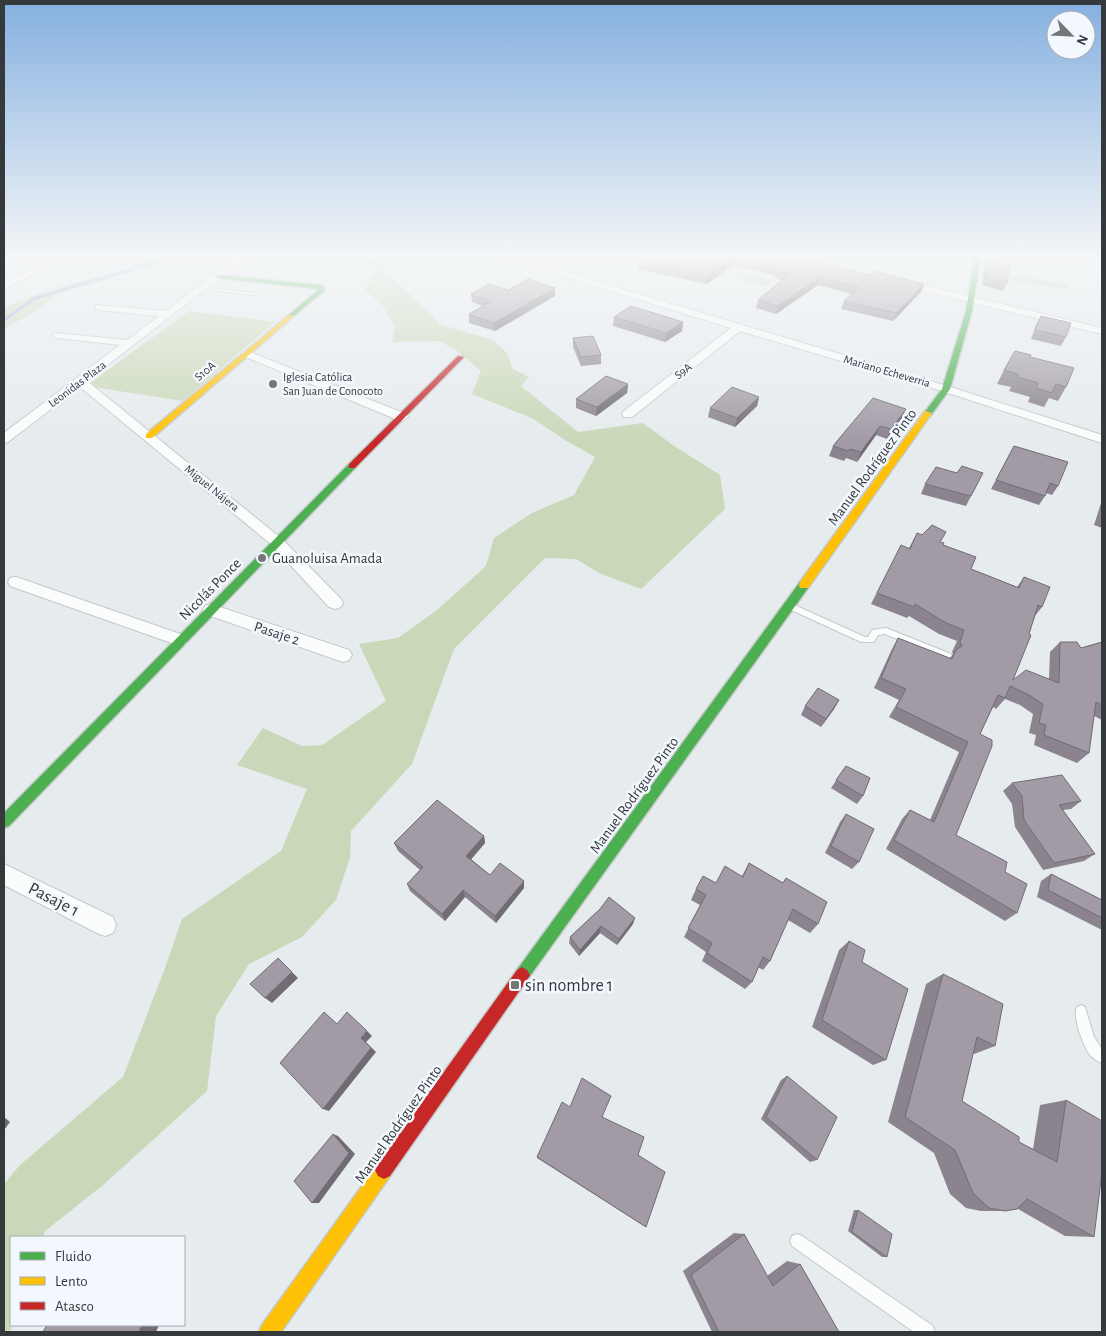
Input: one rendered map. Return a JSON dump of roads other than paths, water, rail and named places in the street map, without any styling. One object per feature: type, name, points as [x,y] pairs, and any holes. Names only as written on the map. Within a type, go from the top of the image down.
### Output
[{"type":"street","name":"Leonidas Plaza","points":[[4,439],[164,317]]},
{"type":"street","name":"S10A","points":[[149,436],[289,317]]},
{"type":"street","name":"Mariano Echeverria","points":[[706,317],[946,389],[1102,439]]},
{"type":"street","name":"Manuel Rodríguez Pinto","points":[[269,1332],[515,985],[946,389],[967,317]]},
{"type":"street","points":[[1042,317],[1102,331]]},
{"type":"street","name":"S9A","points":[[628,414],[738,327]]},
{"type":"street","points":[[58,335],[130,343]]},
{"type":"street","points":[[247,354],[402,417]]},
{"type":"street","name":"Nicolás Ponce","points":[[4,822],[180,640],[460,357]]},
{"type":"street","name":"Miguel Nájera","points":[[80,381],[277,542],[335,603]]},
{"type":"street","points":[[16,582],[180,640]]},
{"type":"street","name":"Pasaje 2","points":[[211,610],[343,654]]},
{"type":"street","name":"Pasaje 1","points":[[4,874],[105,925]]},
{"type":"lane","points":[[790,606],[864,640],[871,640],[875,632],[886,631],[948,656]]},
{"type":"lane","points":[[1081,1011],[1088,1038],[1097,1054],[1102,1058]]},
{"type":"lane","points":[[796,1241],[927,1332]]},
{"type":"waterway","points":[[4,320],[8,317]]},
{"type":"place","name":"Iglesia Católica San Juan de Conocoto","points":[[273,384]]},
{"type":"place","name":"Guanoluisa Amada","points":[[262,558]]},
{"type":"place","name":"sin nombre 1","points":[[515,985]]}]
